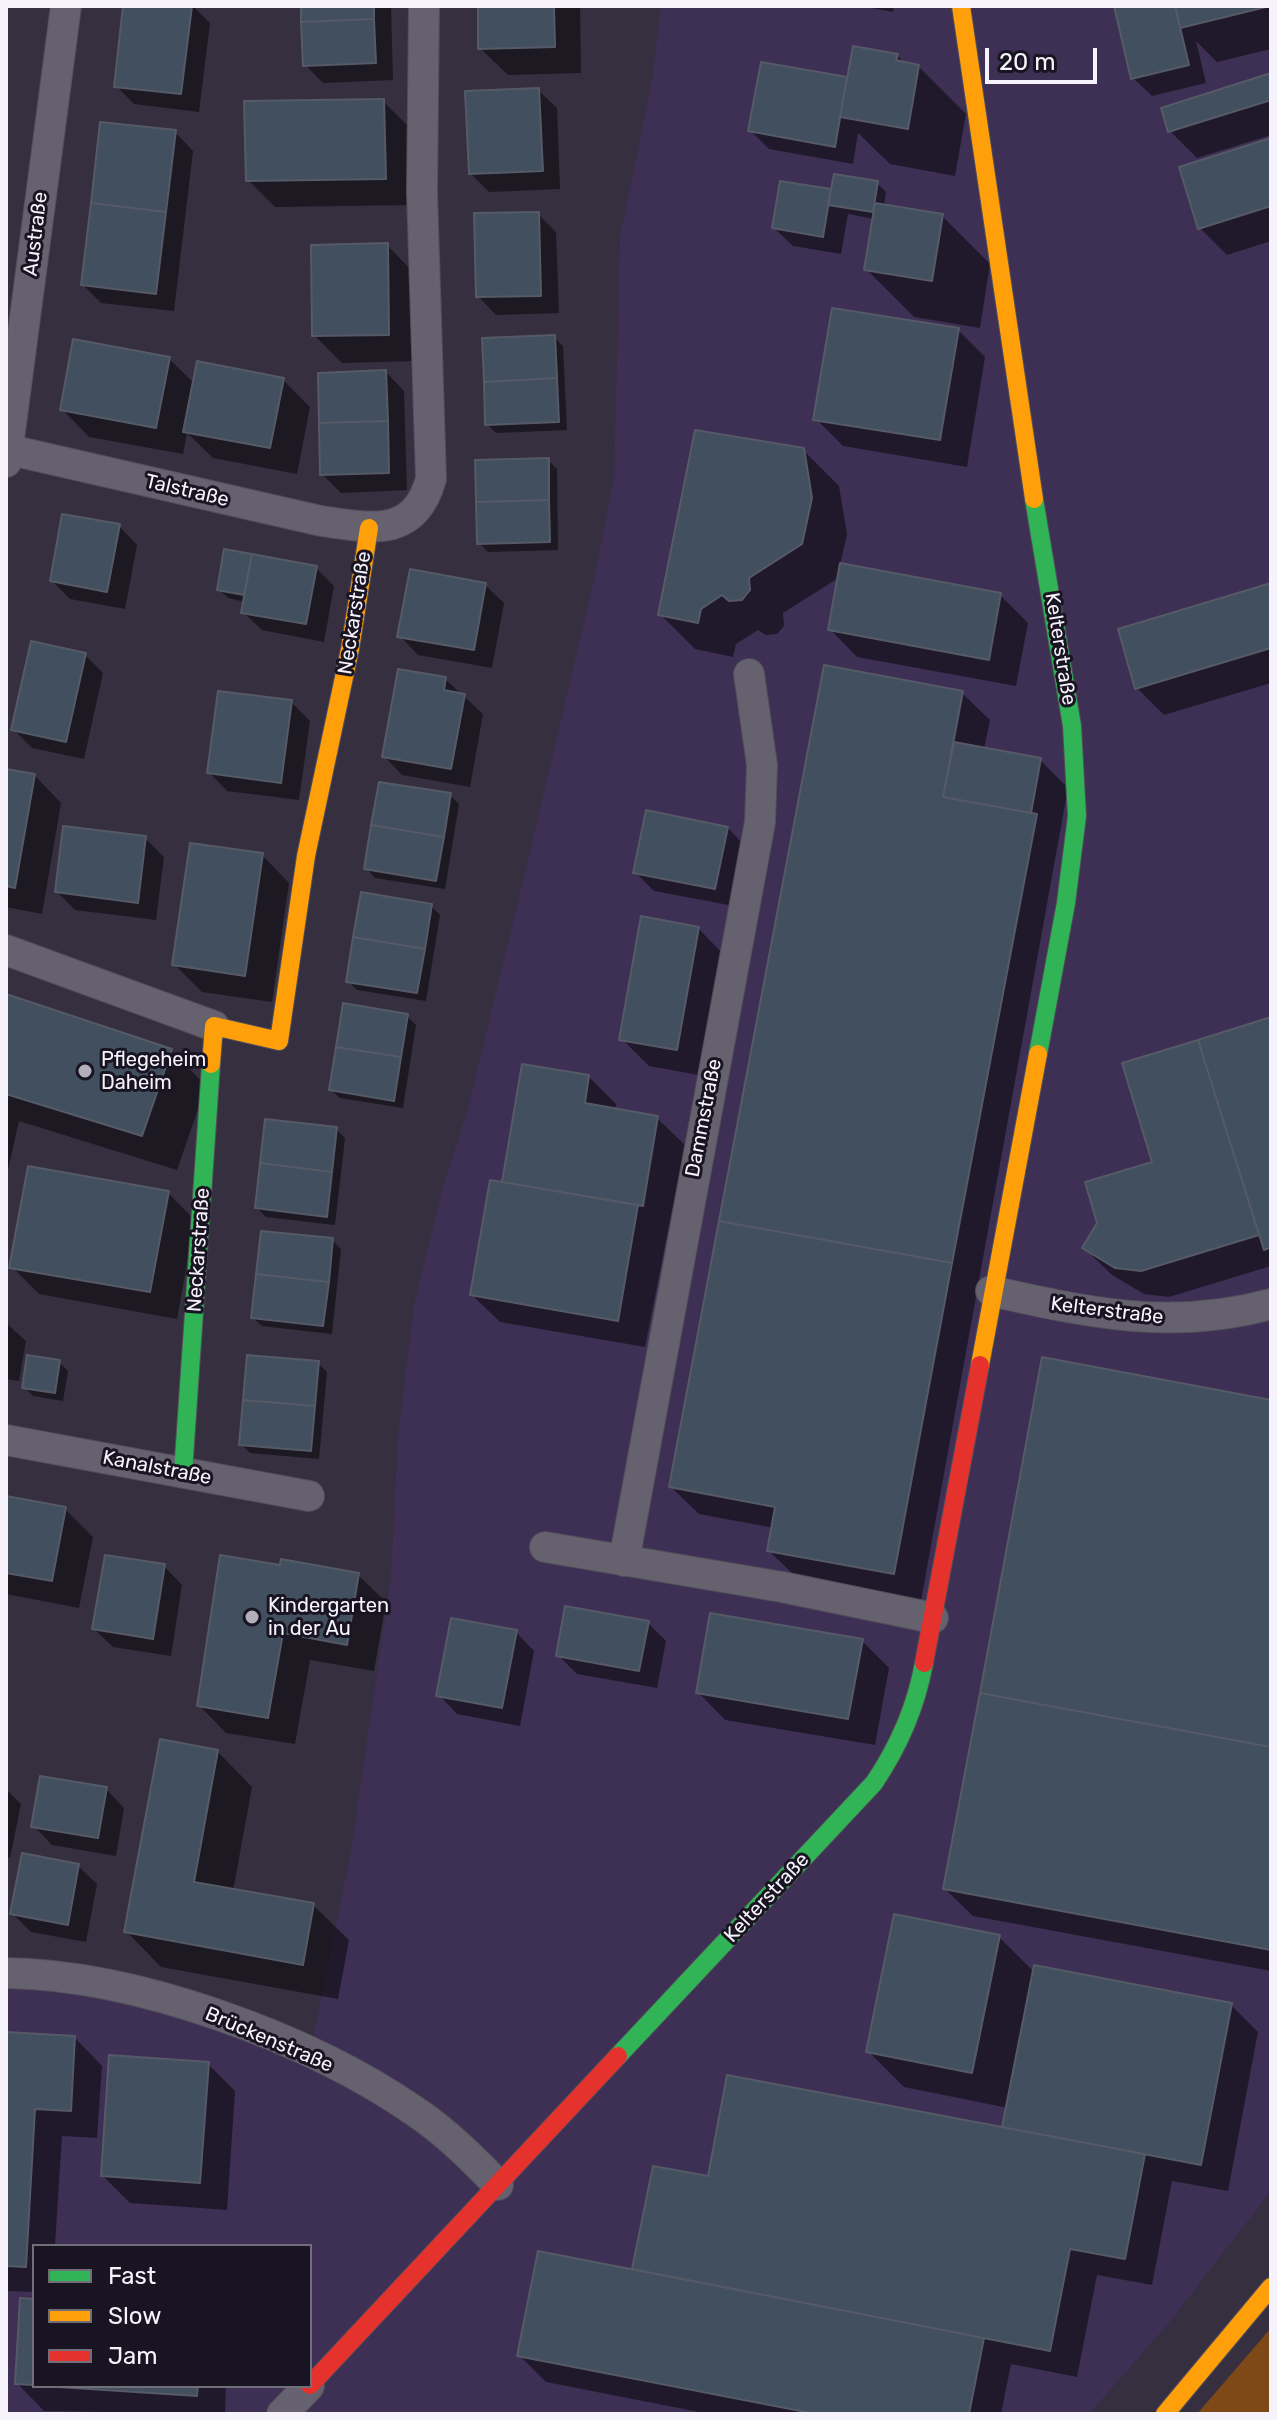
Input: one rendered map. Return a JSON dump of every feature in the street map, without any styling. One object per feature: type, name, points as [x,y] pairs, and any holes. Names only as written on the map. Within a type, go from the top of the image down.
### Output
[{"type":"street","name":"Austraße","points":[[7,453],[66,6]]},
{"type":"street","name":"Neckarstraße","points":[[6,950],[214,1026],[279,1041],[306,856],[347,664],[369,528],[389,526],[410,517],[425,500],[431,479],[422,192],[424,6]]},
{"type":"street","name":"Kelterstraße","points":[[312,2382],[874,1783],[897,1749],[911,1719],[933,1618],[991,1291],[1066,903],[1073,857],[1078,778],[1055,615],[1011,362],[961,6]]},
{"type":"street","name":"Talstraße","points":[[7,453],[274,511],[369,528]]},
{"type":"street","name":"Dammstraße","points":[[624,1561],[760,822],[762,765],[749,674]]},
{"type":"street","name":"Neckarstraße","points":[[183,1473],[214,1026]]},
{"type":"street","name":"Kelterstraße","points":[[991,1291],[1078,1310],[1150,1319],[1218,1316],[1271,1304]]},
{"type":"street","name":"Kanalstraße","points":[[6,1440],[309,1496]]},
{"type":"street","points":[[545,1547],[782,1587],[933,1618]]},
{"type":"street","name":"Brückenstraße","points":[[6,1973],[113,1984],[214,2016],[310,2054],[415,2112],[447,2135],[498,2185]]},
{"type":"street","points":[[1165,2414],[1271,2287]]},
{"type":"street","name":"Kelterstraße","points":[[282,2414],[306,2388]]},
{"type":"shaded area","points":[[661,6],[1271,6],[1271,2191],[1168,2324],[1089,2414],[6,2414],[6,1973],[19,1973],[310,2053],[351,1851],[391,1576],[398,1436],[414,1305],[442,1191],[469,1104],[594,579],[614,478],[620,237],[652,80]]},
{"type":"shaded area","points":[[1271,2328],[1271,2414],[1197,2414]]},
{"type":"building","points":[[123,6],[192,6],[181,94],[114,87]]},
{"type":"building","points":[[301,6],[374,6],[374,19],[301,22]]},
{"type":"building","points":[[478,6],[554,6],[555,47],[478,49]]},
{"type":"building","points":[[1114,6],[1175,6],[1189,65],[1131,79]]},
{"type":"building","points":[[1175,6],[1270,6],[1180,28]]},
{"type":"building","points":[[374,19],[376,63],[303,66],[301,22]]},
{"type":"building","points":[[853,46],[898,54],[896,60],[919,65],[908,129],[840,117]]},
{"type":"building","points":[[761,62],[847,77],[835,147],[748,131]]},
{"type":"building","points":[[1271,73],[1271,100],[1168,132],[1161,108]]},
{"type":"building","points":[[539,88],[543,171],[469,174],[465,91]]},
{"type":"building","points":[[384,99],[386,179],[246,181],[244,101]]},
{"type":"building","points":[[100,122],[176,130],[166,212],[91,203]]},
{"type":"building","points":[[1271,138],[1271,206],[1198,229],[1179,167]]},
{"type":"building","points":[[834,174],[878,181],[873,212],[828,205]]},
{"type":"building","points":[[780,181],[831,189],[823,237],[772,228]]},
{"type":"building","points":[[91,203],[166,212],[156,294],[81,285]]},
{"type":"building","points":[[875,203],[943,214],[932,281],[864,270]]},
{"type":"building","points":[[539,212],[541,296],[476,297],[474,213]]},
{"type":"building","points":[[388,243],[389,335],[312,336],[311,245]]},
{"type":"building","points":[[832,308],[959,328],[940,440],[813,420]]},
{"type":"building","points":[[555,335],[557,378],[484,382],[482,338]]},
{"type":"building","points":[[73,339],[170,357],[156,428],[60,410]]},
{"type":"building","points":[[197,361],[284,378],[270,448],[183,432]]},
{"type":"building","points":[[386,370],[388,421],[319,423],[318,373]]},
{"type":"building","points":[[557,378],[559,422],[485,425],[484,382]]},
{"type":"building","points":[[388,421],[389,473],[320,475],[319,423]]},
{"type":"building","points":[[695,430],[804,448],[812,498],[802,544],[749,578],[750,590],[742,600],[729,601],[722,595],[701,609],[698,623],[658,615]]},
{"type":"building","points":[[549,458],[549,500],[476,502],[475,460]]},
{"type":"building","points":[[549,500],[550,542],[477,544],[476,502]]},
{"type":"building","points":[[62,514],[120,524],[107,592],[50,581]]},
{"type":"building","points":[[224,549],[252,554],[244,595],[217,590]]},
{"type":"building","points":[[252,554],[317,566],[306,624],[241,613]]},
{"type":"building","points":[[840,563],[1001,593],[989,660],[828,630]]},
{"type":"building","points":[[410,569],[486,583],[474,650],[397,637]]},
{"type":"building","points":[[1271,583],[1271,648],[1135,689],[1118,629]]},
{"type":"building","points":[[31,641],[86,653],[66,742],[11,730]]},
{"type":"building","points":[[824,665],[963,691],[943,797],[1037,814],[952,1263],[719,1221]]},
{"type":"building","points":[[398,669],[446,677],[444,690],[465,694],[451,769],[382,757]]},
{"type":"building","points":[[218,691],[292,700],[281,783],[207,773]]},
{"type":"building","points":[[954,742],[1041,758],[1031,813],[943,797]]},
{"type":"building","points":[[6,769],[35,774],[15,888],[6,886]]},
{"type":"building","points":[[379,782],[451,793],[444,837],[371,825]]},
{"type":"building","points":[[646,810],[728,827],[715,889],[633,873]]},
{"type":"building","points":[[371,825],[444,837],[436,881],[364,869]]},
{"type":"building","points":[[63,826],[146,836],[138,903],[55,892]]},
{"type":"building","points":[[190,843],[263,853],[245,976],[172,965]]},
{"type":"building","points":[[361,892],[432,904],[425,949],[353,937]]},
{"type":"building","points":[[641,916],[699,927],[677,1050],[619,1040]]},
{"type":"building","points":[[353,937],[425,949],[417,993],[346,982]]},
{"type":"building","name":"Pflegeheim Daheim","points":[[6,994],[172,1049],[142,1136],[6,1094]]},
{"type":"building","points":[[343,1003],[408,1014],[401,1057],[336,1047]]},
{"type":"building","points":[[1271,1017],[1271,1247],[1264,1250],[1198,1040]]},
{"type":"building","points":[[1198,1040],[1259,1235],[1141,1271],[1115,1268],[1082,1248],[1097,1223],[1085,1182],[1152,1162],[1122,1063]]},
{"type":"building","points":[[336,1047],[401,1057],[394,1101],[329,1090]]},
{"type":"building","points":[[522,1064],[589,1075],[585,1103],[658,1116],[643,1206],[502,1182]]},
{"type":"building","points":[[265,1119],[337,1127],[332,1172],[260,1163]]},
{"type":"building","points":[[260,1163],[332,1172],[327,1217],[255,1208]]},
{"type":"building","points":[[28,1166],[169,1191],[150,1292],[9,1268]]},
{"type":"building","points":[[490,1180],[638,1205],[618,1321],[470,1295]]},
{"type":"building","points":[[719,1221],[952,1263],[894,1574],[767,1551],[775,1507],[669,1487]]},
{"type":"building","points":[[261,1231],[333,1238],[329,1282],[256,1274]]},
{"type":"building","points":[[256,1274],[329,1282],[323,1326],[251,1318]]},
{"type":"building","points":[[27,1355],[60,1360],[55,1393],[22,1388]]},
{"type":"building","points":[[247,1355],[319,1361],[315,1406],[243,1400]]},
{"type":"building","points":[[1042,1357],[1271,1400],[1271,1747],[980,1693]]},
{"type":"building","points":[[243,1400],[315,1406],[311,1451],[239,1445]]},
{"type":"building","points":[[6,1496],[66,1507],[52,1581],[6,1573]]},
{"type":"building","points":[[105,1555],[165,1564],[153,1639],[92,1629]]},
{"type":"building","points":[[220,1555],[280,1565],[281,1559],[359,1573],[347,1645],[283,1633],[268,1718],[197,1706]]},
{"type":"building","points":[[565,1606],[649,1621],[639,1671],[556,1656]]},
{"type":"building","points":[[710,1613],[863,1639],[848,1719],[696,1693]]},
{"type":"building","points":[[451,1618],[517,1630],[502,1708],[436,1696]]},
{"type":"building","points":[[980,1693],[1271,1747],[1271,1950],[943,1889]]},
{"type":"building","points":[[160,1739],[218,1750],[194,1882],[314,1903],[303,1965],[124,1932]]},
{"type":"building","points":[[40,1776],[107,1787],[98,1838],[31,1827]]},
{"type":"building","points":[[22,1853],[79,1864],[68,1925],[10,1914]]},
{"type":"building","points":[[894,1914],[1000,1935],[972,2073],[866,2052]]},
{"type":"building","points":[[1034,1965],[1232,2003],[1201,2165],[1002,2127]]},
{"type":"building","points":[[6,2032],[75,2036],[71,2111],[35,2109],[26,2267],[6,2266]]},
{"type":"building","points":[[109,2055],[209,2062],[200,2183],[101,2176]]},
{"type":"building","points":[[727,2075],[1145,2154],[1125,2259],[1070,2249],[1050,2351],[632,2269],[653,2166],[708,2176]]},
{"type":"building","points":[[538,2251],[984,2338],[969,2414],[816,2414],[517,2356]]},
{"type":"building","points":[[20,2298],[32,2299],[32,2385],[15,2384]]},
{"type":"building","points":[[74,2388],[198,2388],[197,2396]]},
{"type":"traffic: fast","points":[[1034,499],[1072,726],[1077,816],[1066,903],[1038,1054]]},
{"type":"traffic: fast","points":[[183,1473],[211,1064]]},
{"type":"traffic: fast","points":[[618,2056],[874,1783],[905,1726],[924,1663]]},
{"type":"traffic: slow","points":[[961,6],[1034,499]]},
{"type":"traffic: slow","points":[[211,1064],[214,1026],[279,1041],[306,856],[350,649],[369,528]]},
{"type":"traffic: slow","points":[[980,1365],[1038,1054]]},
{"type":"traffic: slow","points":[[1165,2414],[1271,2287]]},
{"type":"traffic: jam","points":[[924,1663],[980,1365]]},
{"type":"traffic: jam","points":[[312,2383],[618,2056]]},
{"type":"place","name":"Pflegeheim Daheim","points":[[85,1071]]},
{"type":"place","name":"Kindergarten in der Au","points":[[252,1617]]}]
